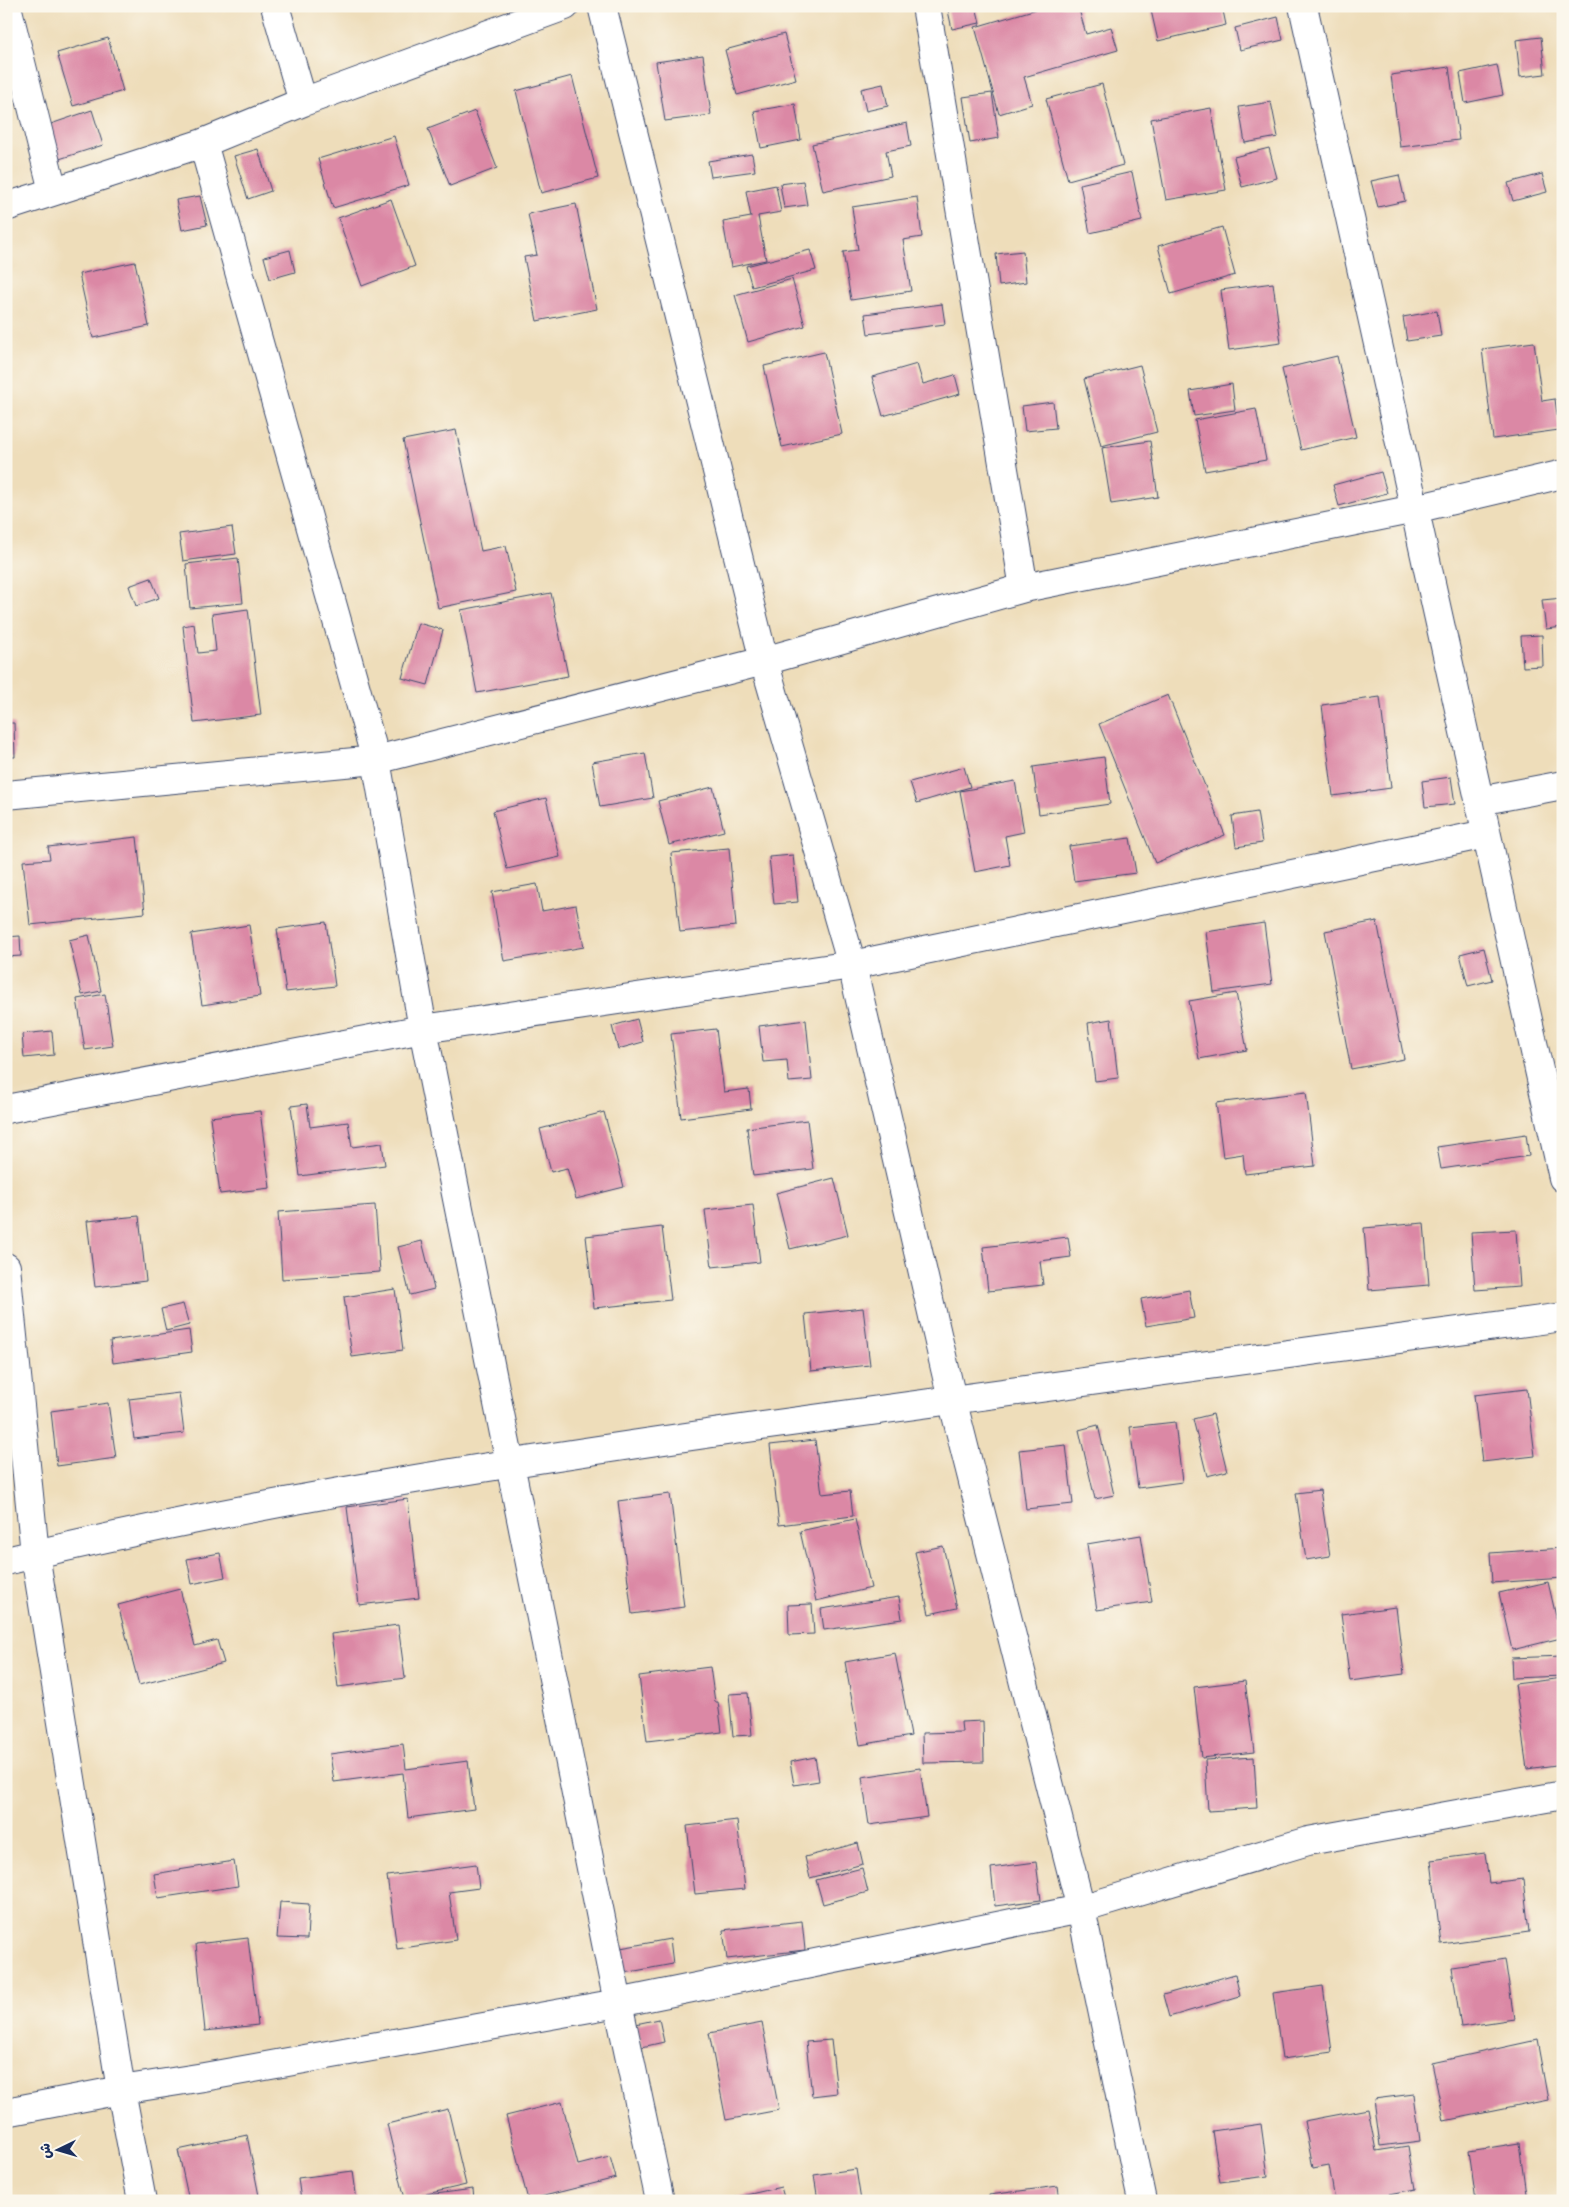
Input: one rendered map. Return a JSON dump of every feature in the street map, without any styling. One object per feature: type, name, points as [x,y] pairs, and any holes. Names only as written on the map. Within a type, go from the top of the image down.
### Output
[{"type":"street","points":[[7,6],[54,191]]},
{"type":"street","points":[[276,6],[303,102]]},
{"type":"street","points":[[6,207],[203,143],[303,102],[565,6]]},
{"type":"street","points":[[602,6],[764,661],[852,965],[952,1399],[1081,1909],[1142,2201]]},
{"type":"street","points":[[926,6],[1024,588]]},
{"type":"street","points":[[1303,6],[1563,1178]]},
{"type":"street","points":[[203,143],[376,760],[423,1029],[618,2003],[660,2201]]},
{"type":"street","points":[[6,796],[376,760],[764,661],[1024,588],[1415,509],[1563,474]]},
{"type":"street","points":[[1479,801],[1563,785]]},
{"type":"street","points":[[6,1109],[423,1029],[852,965],[1486,834]]},
{"type":"street","points":[[6,1267],[35,1554],[121,2090],[142,2201]]},
{"type":"street","points":[[6,1561],[224,1512],[510,1462],[952,1399],[1563,1317]]},
{"type":"street","points":[[6,2112],[618,2003],[1081,1909],[1308,1841],[1563,1795]]},
{"type":"building","points":[[947,6],[976,6],[980,23],[952,29]]},
{"type":"building","points":[[1047,6],[1078,6],[1086,34],[1111,27],[1118,50],[1024,77],[1032,104],[999,114],[975,27]]},
{"type":"building","points":[[1150,6],[1222,6],[1226,25],[1158,41]]},
{"type":"building","points":[[1278,17],[1283,40],[1240,50],[1235,28]]},
{"type":"building","points":[[784,34],[796,79],[737,95],[725,50]]},
{"type":"building","points":[[1541,37],[1545,74],[1520,77],[1516,40]]},
{"type":"building","points":[[108,38],[123,91],[73,106],[57,53]]},
{"type":"building","points":[[703,55],[711,115],[665,121],[656,62]]},
{"type":"building","points":[[1497,65],[1503,95],[1465,103],[1460,73]]},
{"type":"building","points":[[1449,67],[1459,140],[1400,147],[1391,75]]},
{"type":"building","points":[[572,76],[598,178],[541,193],[516,91]]},
{"type":"building","points":[[883,84],[888,106],[866,111],[861,89]]},
{"type":"building","points":[[1102,84],[1123,165],[1068,180],[1046,99]]},
{"type":"building","points":[[992,93],[999,138],[970,143],[963,97]]},
{"type":"building","points":[[1271,102],[1278,137],[1245,143],[1239,107]]},
{"type":"building","points":[[795,104],[801,140],[761,148],[754,111]]},
{"type":"building","points":[[1211,108],[1226,190],[1166,200],[1151,119]]},
{"type":"building","points":[[92,110],[103,145],[50,162],[39,128]]},
{"type":"building","points":[[475,111],[497,168],[450,186],[428,129]]},
{"type":"building","points":[[907,123],[911,146],[886,151],[891,176],[823,191],[812,144]]},
{"type":"building","points":[[394,136],[409,185],[333,208],[318,159]]},
{"type":"building","points":[[1269,148],[1277,178],[1242,187],[1234,157]]},
{"type":"building","points":[[258,149],[271,191],[248,199],[234,156]]},
{"type":"building","points":[[752,154],[755,171],[711,177],[708,161]]},
{"type":"building","points":[[1132,172],[1142,221],[1090,233],[1080,184]]},
{"type":"building","points":[[1542,174],[1547,192],[1513,201],[1508,183]]},
{"type":"building","points":[[1399,175],[1405,201],[1378,207],[1371,181]]},
{"type":"building","points":[[803,181],[807,205],[784,208],[780,184]]},
{"type":"building","points":[[776,185],[781,212],[758,216],[766,260],[731,267],[723,222],[751,217],[746,191]]},
{"type":"building","points":[[200,196],[207,225],[182,230],[176,200]]},
{"type":"building","points":[[917,197],[922,237],[903,240],[911,291],[851,300],[843,252],[858,250],[852,207]]},
{"type":"building","points":[[391,199],[415,266],[362,286],[338,218]]},
{"type":"building","points":[[576,204],[597,309],[537,321],[524,257],[537,255],[528,214]]},
{"type":"building","points":[[1222,227],[1235,275],[1171,294],[1158,246]]},
{"type":"building","points":[[290,250],[295,272],[270,279],[264,257]]},
{"type":"building","points":[[810,250],[816,270],[752,287],[746,266]]},
{"type":"building","points":[[1023,251],[1026,282],[999,286],[996,254]]},
{"type":"building","points":[[135,262],[149,326],[93,338],[79,274]]},
{"type":"building","points":[[792,279],[805,326],[748,342],[735,295]]},
{"type":"building","points":[[1273,283],[1281,343],[1229,350],[1221,290]]},
{"type":"building","points":[[942,304],[945,324],[868,334],[865,314]]},
{"type":"building","points":[[1437,311],[1441,336],[1407,341],[1403,317]]},
{"type":"building","points":[[1534,342],[1542,401],[1555,399],[1559,430],[1493,439],[1482,349]]},
{"type":"building","points":[[824,352],[842,434],[782,447],[764,366]]},
{"type":"building","points":[[1337,356],[1356,437],[1301,450],[1282,369]]},
{"type":"building","points":[[917,364],[923,384],[955,375],[960,394],[883,416],[872,377]]},
{"type":"building","points":[[1140,365],[1157,432],[1101,446],[1084,379]]},
{"type":"building","points":[[1232,384],[1235,410],[1194,416],[1190,391]]},
{"type":"building","points":[[1053,402],[1056,428],[1025,431],[1022,406]]},
{"type":"building","points":[[1256,409],[1266,460],[1205,471],[1195,420]]},
{"type":"building","points":[[456,430],[481,551],[506,546],[516,592],[438,608],[403,440]]},
{"type":"building","points":[[1150,441],[1158,497],[1111,504],[1102,448]]},
{"type":"building","points":[[1381,472],[1387,493],[1339,506],[1333,485]]},
{"type":"building","points":[[232,527],[236,554],[183,561],[179,534]]},
{"type":"building","points":[[238,558],[243,603],[190,608],[186,564]]},
{"type":"building","points":[[151,578],[159,598],[136,606],[129,586]]},
{"type":"building","points":[[551,593],[568,676],[477,693],[461,610]]},
{"type":"building","points":[[1563,598],[1563,627],[1546,629],[1542,600]]},
{"type":"building","points":[[248,609],[261,715],[194,723],[183,626],[194,624],[198,653],[216,651],[212,614]]},
{"type":"building","points":[[418,623],[443,630],[428,685],[402,678]]},
{"type":"building","points":[[1542,635],[1543,666],[1523,667],[1521,636]]},
{"type":"building","points":[[1168,695],[1225,835],[1155,863],[1099,724]]},
{"type":"building","points":[[1380,697],[1391,788],[1333,796],[1322,705]]},
{"type":"building","points":[[6,723],[14,723],[15,757],[6,757]]},
{"type":"building","points":[[645,753],[653,798],[600,807],[592,762]]},
{"type":"building","points":[[1104,757],[1110,804],[1039,814],[1033,767]]},
{"type":"building","points":[[964,767],[970,787],[917,803],[910,782]]},
{"type":"building","points":[[1451,777],[1455,804],[1425,807],[1422,781]]},
{"type":"building","points":[[1015,781],[1024,832],[1005,836],[1010,865],[975,872],[960,791]]},
{"type":"building","points":[[713,787],[724,831],[669,845],[658,801]]},
{"type":"building","points":[[546,798],[560,857],[507,869],[493,811]]},
{"type":"building","points":[[1257,812],[1262,843],[1236,847],[1232,816]]},
{"type":"building","points":[[137,837],[145,913],[30,925],[23,861],[50,859],[48,847]]},
{"type":"building","points":[[1130,838],[1136,873],[1074,881],[1069,846]]},
{"type":"building","points":[[729,848],[736,926],[680,932],[671,853]]},
{"type":"building","points":[[793,855],[798,902],[774,904],[769,857]]},
{"type":"building","points":[[537,884],[542,911],[576,905],[584,947],[504,961],[492,892]]},
{"type":"building","points":[[1377,921],[1404,1059],[1351,1069],[1325,931]]},
{"type":"building","points":[[326,922],[335,986],[286,992],[277,929]]},
{"type":"building","points":[[1264,923],[1272,984],[1214,992],[1206,932]]},
{"type":"building","points":[[249,925],[260,996],[202,1005],[191,934]]},
{"type":"building","points":[[89,935],[101,991],[82,995],[69,940]]},
{"type":"building","points":[[20,936],[21,956],[6,957],[6,937]]},
{"type":"building","points":[[1484,948],[1492,980],[1468,986],[1460,954]]},
{"type":"building","points":[[1236,993],[1247,1050],[1199,1059],[1189,1001]]},
{"type":"building","points":[[105,994],[113,1046],[85,1050],[77,999]]},
{"type":"building","points":[[637,1019],[643,1042],[618,1049],[612,1026]]},
{"type":"building","points":[[1111,1019],[1118,1078],[1095,1081],[1088,1023]]},
{"type":"building","points":[[806,1020],[812,1080],[789,1082],[787,1060],[763,1062],[759,1026]]},
{"type":"building","points":[[716,1029],[724,1092],[749,1089],[751,1109],[681,1118],[671,1034]]},
{"type":"building","points":[[52,1031],[54,1055],[24,1058],[22,1034]]},
{"type":"building","points":[[1306,1092],[1315,1166],[1245,1174],[1243,1154],[1223,1157],[1216,1103]]},
{"type":"building","points":[[307,1104],[310,1127],[348,1122],[352,1147],[382,1143],[385,1165],[300,1176],[291,1106]]},
{"type":"building","points":[[260,1111],[270,1188],[220,1194],[210,1117]]},
{"type":"building","points":[[604,1112],[624,1187],[576,1199],[567,1168],[551,1172],[540,1129]]},
{"type":"building","points":[[807,1120],[813,1169],[753,1176],[747,1128]]},
{"type":"building","points":[[1526,1134],[1529,1156],[1441,1169],[1437,1147]]},
{"type":"building","points":[[834,1178],[848,1235],[790,1249],[776,1193]]},
{"type":"building","points":[[375,1205],[380,1272],[282,1279],[278,1212]]},
{"type":"building","points":[[753,1205],[760,1262],[712,1267],[705,1210]]},
{"type":"building","points":[[139,1216],[146,1281],[95,1287],[87,1221]]},
{"type":"building","points":[[1424,1223],[1429,1285],[1369,1290],[1364,1228]]},
{"type":"building","points":[[662,1227],[671,1300],[594,1308],[586,1236]]},
{"type":"building","points":[[1516,1230],[1520,1287],[1475,1290],[1471,1232]]},
{"type":"building","points":[[1068,1237],[1071,1257],[1040,1261],[1043,1285],[988,1291],[983,1247]]},
{"type":"building","points":[[422,1241],[434,1289],[410,1295],[398,1247]]},
{"type":"building","points":[[395,1289],[403,1350],[352,1357],[344,1297]]},
{"type":"building","points":[[1189,1290],[1194,1318],[1146,1326],[1141,1299]]},
{"type":"building","points":[[183,1304],[189,1325],[166,1331],[161,1309]]},
{"type":"building","points":[[863,1308],[870,1365],[811,1371],[805,1314]]},
{"type":"building","points":[[189,1330],[192,1352],[113,1363],[110,1341]]},
{"type":"building","points":[[1527,1389],[1535,1456],[1482,1462],[1474,1395]]},
{"type":"building","points":[[179,1393],[184,1433],[134,1439],[129,1399]]},
{"type":"building","points":[[108,1403],[116,1458],[57,1466],[51,1411]]},
{"type":"building","points":[[1213,1414],[1227,1471],[1207,1476],[1193,1419]]},
{"type":"building","points":[[1175,1422],[1182,1482],[1138,1488],[1130,1427]]},
{"type":"building","points":[[1098,1425],[1114,1495],[1095,1499],[1079,1430]]},
{"type":"building","points":[[815,1440],[822,1494],[850,1491],[853,1516],[779,1525],[770,1445]]},
{"type":"building","points":[[1066,1445],[1073,1504],[1026,1509],[1019,1450]]},
{"type":"building","points":[[1320,1490],[1330,1556],[1306,1560],[1296,1493]]},
{"type":"building","points":[[670,1494],[684,1607],[632,1614],[618,1501]]},
{"type":"building","points":[[408,1499],[419,1598],[359,1605],[347,1507]]},
{"type":"building","points":[[855,1519],[871,1588],[816,1601],[800,1531]]},
{"type":"building","points":[[1141,1535],[1152,1602],[1097,1610],[1087,1544]]},
{"type":"building","points":[[943,1546],[957,1608],[929,1614],[915,1552]]},
{"type":"building","points":[[1563,1548],[1563,1578],[1492,1583],[1490,1553]]},
{"type":"building","points":[[220,1553],[225,1577],[192,1584],[187,1559]]},
{"type":"building","points":[[1548,1582],[1561,1638],[1512,1650],[1499,1593]]},
{"type":"building","points":[[180,1589],[195,1646],[217,1640],[224,1663],[139,1685],[118,1605]]},
{"type":"building","points":[[899,1597],[902,1619],[824,1630],[821,1609]]},
{"type":"building","points":[[812,1604],[814,1634],[789,1635],[788,1605]]},
{"type":"building","points":[[1396,1607],[1404,1674],[1350,1681],[1341,1614]]},
{"type":"building","points":[[398,1625],[405,1678],[338,1687],[331,1634]]},
{"type":"building","points":[[895,1653],[911,1736],[860,1745],[845,1662]]},
{"type":"building","points":[[1563,1656],[1563,1676],[1512,1678],[1511,1658]]},
{"type":"building","points":[[710,1667],[715,1702],[718,1702],[722,1732],[647,1741],[639,1676]]},
{"type":"building","points":[[1563,1678],[1563,1764],[1527,1769],[1515,1684]]},
{"type":"building","points":[[1245,1681],[1254,1752],[1202,1758],[1194,1687]]},
{"type":"building","points":[[748,1693],[752,1735],[733,1736],[729,1694]]},
{"type":"building","points":[[983,1721],[984,1762],[923,1763],[922,1733],[962,1732],[961,1722]]},
{"type":"building","points":[[403,1744],[406,1769],[468,1761],[474,1809],[408,1818],[403,1773],[334,1782],[330,1754]]},
{"type":"building","points":[[815,1757],[819,1781],[794,1785],[790,1762]]},
{"type":"building","points":[[1254,1757],[1257,1808],[1208,1811],[1205,1760]]},
{"type":"building","points":[[920,1768],[927,1817],[869,1825],[862,1777]]},
{"type":"building","points":[[737,1820],[745,1889],[695,1894],[687,1826]]},
{"type":"building","points":[[858,1843],[863,1864],[810,1878],[805,1857]]},
{"type":"building","points":[[1485,1853],[1489,1883],[1523,1879],[1529,1932],[1441,1944],[1431,1860]]},
{"type":"building","points":[[234,1861],[238,1886],[158,1898],[154,1874]]},
{"type":"building","points":[[1036,1862],[1041,1900],[995,1906],[991,1868]]},
{"type":"building","points":[[476,1864],[479,1888],[449,1892],[456,1940],[397,1949],[387,1876]]},
{"type":"building","points":[[862,1868],[868,1892],[823,1904],[816,1880]]},
{"type":"building","points":[[280,1902],[309,1904],[307,1939],[277,1938]]},
{"type":"building","points":[[802,1921],[805,1950],[727,1959],[723,1930]]},
{"type":"building","points":[[248,1938],[258,2025],[205,2031],[196,1944]]},
{"type":"building","points":[[670,1939],[673,1964],[619,1974],[615,1949]]},
{"type":"building","points":[[1505,1959],[1514,2019],[1461,2027],[1452,1967]]},
{"type":"building","points":[[1235,1974],[1240,1996],[1169,2017],[1163,1995]]},
{"type":"building","points":[[1323,1986],[1332,2052],[1282,2059],[1273,1993]]},
{"type":"building","points":[[659,2019],[664,2042],[642,2047],[636,2024]]},
{"type":"building","points":[[762,2023],[779,2110],[726,2120],[709,2033]]},
{"type":"building","points":[[831,2040],[837,2093],[812,2096],[806,2042]]},
{"type":"building","points":[[1537,2040],[1548,2100],[1444,2121],[1432,2063]]},
{"type":"building","points":[[1414,2094],[1420,2141],[1380,2146],[1374,2099]]},
{"type":"building","points":[[562,2102],[578,2165],[610,2157],[616,2178],[528,2200],[506,2116]]},
{"type":"building","points":[[448,2109],[466,2185],[405,2199],[387,2124]]},
{"type":"building","points":[[1368,2109],[1376,2151],[1408,2146],[1415,2189],[1390,2194],[1391,2201],[1335,2201],[1329,2165],[1313,2168],[1304,2121]]},
{"type":"building","points":[[1261,2124],[1268,2176],[1220,2182],[1212,2131]]},
{"type":"building","points":[[247,2135],[260,2201],[189,2201],[178,2150]]},
{"type":"building","points":[[1519,2143],[1527,2201],[1476,2201],[1469,2151]]},
{"type":"building","points":[[856,2169],[861,2201],[818,2201],[814,2175]]},
{"type":"building","points":[[353,2171],[357,2201],[301,2201],[298,2178]]},
{"type":"building","points":[[1058,2186],[1060,2201],[989,2201],[989,2195]]},
{"type":"building","points":[[781,2187],[785,2201],[734,2201],[733,2198]]},
{"type":"building","points":[[473,2189],[474,2201],[422,2201],[421,2196]]}]
